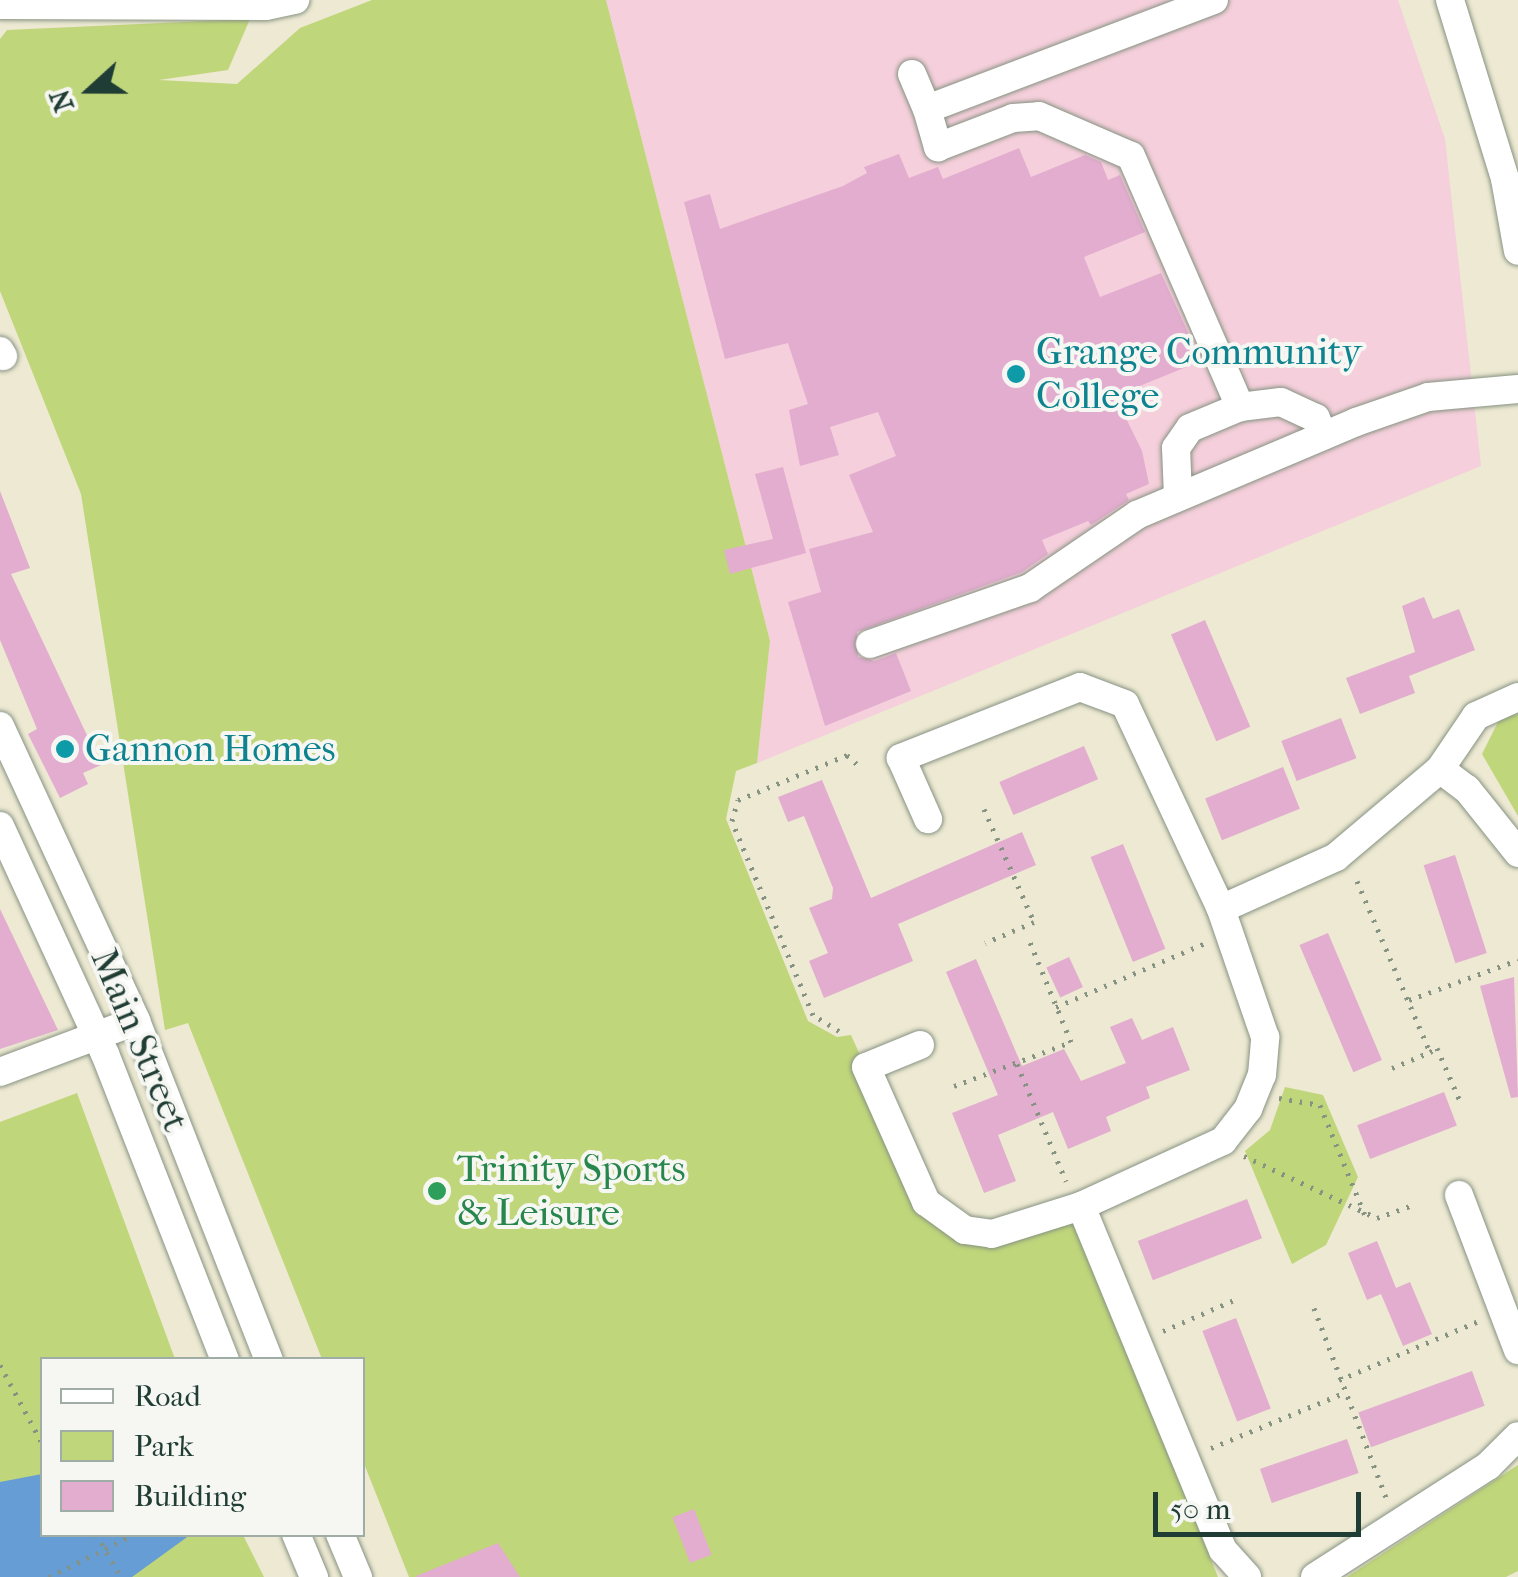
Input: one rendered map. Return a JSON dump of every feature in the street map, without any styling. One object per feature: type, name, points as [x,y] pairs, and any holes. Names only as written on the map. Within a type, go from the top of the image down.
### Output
[{"type":"street","points":[[0,5],[55,1],[266,6],[296,0]]},
{"type":"street","points":[[927,108],[1214,0]]},
{"type":"street","points":[[1450,0],[1505,179],[1518,251]]},
{"type":"street","points":[[912,74],[938,146],[1013,118],[1040,116],[1131,156],[1240,407]]},
{"type":"street","points":[[870,644],[1030,588],[1098,538],[1178,497],[1323,436],[1428,397],[1518,389]]},
{"type":"street","points":[[1178,497],[1176,448],[1190,428],[1240,407],[1282,402],[1316,418],[1323,436]]},
{"type":"street","points":[[920,1044],[866,1067],[926,1202],[955,1225],[992,1234],[1081,1206],[1223,1142],[1248,1109],[1262,1075],[1265,1038],[1225,921],[1139,724],[1107,692],[1080,687],[901,758],[928,820]]},
{"type":"street","points":[[1225,921],[1336,857],[1440,768],[1476,716],[1518,696]]},
{"type":"street","name":"Main Street","points":[[0,726],[136,1021],[268,1357]]},
{"type":"street","points":[[1440,768],[1467,790],[1518,853]]},
{"type":"street","name":"Main Street","points":[[0,826],[98,1038],[224,1357]]},
{"type":"street","points":[[0,1072],[136,1021]]},
{"type":"street","points":[[1458,1196],[1518,1350]]},
{"type":"street","points":[[1081,1206],[1223,1550],[1246,1577]]},
{"type":"street","points":[[1316,1577],[1488,1466],[1518,1436]]},
{"type":"street","points":[[297,1537],[314,1577]]},
{"type":"street","points":[[341,1537],[358,1577]]},
{"type":"path","points":[[839,1031],[813,1015],[732,821],[738,800],[847,755],[858,765]]},
{"type":"path","points":[[984,809],[1034,922],[985,943]]},
{"type":"path","points":[[1357,882],[1430,1052]]},
{"type":"path","points":[[1056,1007],[1225,921]]},
{"type":"path","points":[[954,1086],[1071,1042],[1028,937]]},
{"type":"path","points":[[1409,1000],[1518,960]]},
{"type":"path","points":[[1392,1068],[1437,1048],[1460,1101]]},
{"type":"path","points":[[1017,1064],[1066,1182]]},
{"type":"path","points":[[1276,1098],[1320,1106],[1366,1215]]},
{"type":"path","points":[[1237,1153],[1366,1215],[1377,1218],[1412,1206]]},
{"type":"path","points":[[1160,1332],[1234,1300]]},
{"type":"path","points":[[1314,1308],[1387,1500]]},
{"type":"path","points":[[1339,1380],[1480,1321]]},
{"type":"path","points":[[1,1370],[40,1439]]},
{"type":"path","points":[[1208,1449],[1344,1393]]},
{"type":"path","points":[[98,1537],[121,1577]]},
{"type":"path","points":[[50,1577],[129,1537]]},
{"type":"shaded area","name":"Grange Community College","points":[[606,0],[1398,0],[1445,139],[1481,466],[757,763],[770,641]]},
{"type":"green space","points":[[372,0],[606,0],[770,641],[757,763],[736,771],[726,819],[808,1021],[837,1037],[851,1035],[922,1193],[996,1241],[1074,1220],[1218,1577],[409,1577],[365,1466],[365,1357],[321,1357],[188,1023],[165,1030],[81,494],[0,291],[0,39],[7,30],[250,19],[228,70],[159,80],[237,84],[300,28]]},
{"type":"green space","points":[[1518,714],[1518,816],[1482,754],[1500,718]]},
{"type":"green space","points":[[1285,1087],[1323,1095],[1358,1177],[1326,1245],[1292,1264],[1245,1151],[1270,1130]]},
{"type":"green space","points":[[77,1093],[174,1357],[40,1357],[40,1537],[244,1537],[264,1577],[0,1577],[0,1122]]},
{"type":"green space","points":[[1518,1465],[1518,1571],[1506,1577],[1347,1577]]},
{"type":"water","points":[[40,1474],[40,1537],[187,1537],[132,1577],[0,1577],[0,1482]]},
{"type":"building","name":"Grange Community College","points":[[1019,148],[1031,177],[1085,155],[1101,162],[1108,180],[1120,175],[1145,232],[1084,257],[1100,297],[1161,273],[1201,361],[1115,396],[1142,451],[1149,484],[1126,494],[1129,500],[1091,525],[1088,521],[1042,540],[1048,554],[1022,572],[857,632],[858,657],[875,661],[896,653],[911,691],[825,726],[788,602],[821,592],[809,549],[873,532],[849,475],[896,456],[878,412],[830,427],[839,455],[800,466],[789,410],[808,404],[788,343],[725,359],[684,202],[710,194],[720,229],[843,186],[867,173],[864,167],[899,154],[909,178],[938,167],[943,179]]},
{"type":"building","points":[[783,467],[806,553],[730,574],[724,550],[773,539],[755,474]]},
{"type":"building","points":[[0,491],[30,568],[11,574],[101,765],[83,773],[88,784],[60,798],[28,734],[37,729],[0,640]]},
{"type":"building","points":[[1424,597],[1433,619],[1459,609],[1475,650],[1409,676],[1415,693],[1360,714],[1346,678],[1415,652],[1402,606]]},
{"type":"building","points":[[1205,620],[1250,727],[1216,741],[1171,634]]},
{"type":"building","points":[[1341,718],[1356,758],[1297,781],[1281,741]]},
{"type":"building","points":[[1084,746],[1098,779],[1013,815],[999,782]]},
{"type":"building","points":[[1283,767],[1300,809],[1222,840],[1205,798]]},
{"type":"building","points":[[822,780],[871,898],[1022,832],[1036,865],[898,924],[913,961],[824,998],[809,961],[828,953],[809,908],[832,899],[833,888],[804,816],[788,822],[778,797]]},
{"type":"building","points":[[1123,844],[1165,949],[1133,962],[1091,857]]},
{"type":"building","points":[[1455,855],[1487,953],[1455,963],[1424,865]]},
{"type":"building","points":[[0,909],[58,1030],[0,1049]]},
{"type":"building","points":[[1328,933],[1382,1060],[1353,1072],[1299,945]]},
{"type":"building","points":[[1069,957],[1083,987],[1060,997],[1046,968]]},
{"type":"building","points":[[976,959],[1022,1066],[1064,1049],[1081,1081],[1126,1063],[1110,1027],[1132,1018],[1142,1040],[1173,1027],[1190,1070],[1146,1087],[1150,1098],[1106,1117],[1111,1131],[1068,1149],[1053,1112],[998,1135],[1016,1181],[984,1193],[952,1113],[998,1095],[946,972]]},
{"type":"building","points":[[1514,977],[1518,1097],[1511,1098],[1480,986]]},
{"type":"building","points":[[1444,1092],[1457,1126],[1370,1159],[1357,1125]]},
{"type":"building","points":[[1247,1199],[1262,1238],[1153,1280],[1138,1241]]},
{"type":"building","points":[[1377,1241],[1396,1288],[1410,1282],[1432,1334],[1403,1346],[1381,1294],[1367,1300],[1348,1253]]},
{"type":"building","points":[[1236,1318],[1271,1409],[1237,1421],[1202,1331]]},
{"type":"building","points":[[1472,1371],[1485,1406],[1371,1447],[1358,1412]]},
{"type":"building","points":[[1347,1439],[1359,1473],[1272,1503],[1260,1469]]},
{"type":"building","points":[[694,1509],[712,1555],[690,1563],[673,1517]]},
{"type":"building","points":[[498,1543],[520,1577],[416,1577],[416,1576]]},
{"type":"place","name":"Grange Community College","points":[[1016,374]]},
{"type":"place","name":"Gannon Homes","points":[[65,749]]},
{"type":"place","name":"Trinity Sports & Leisure","points":[[437,1191]]}]
